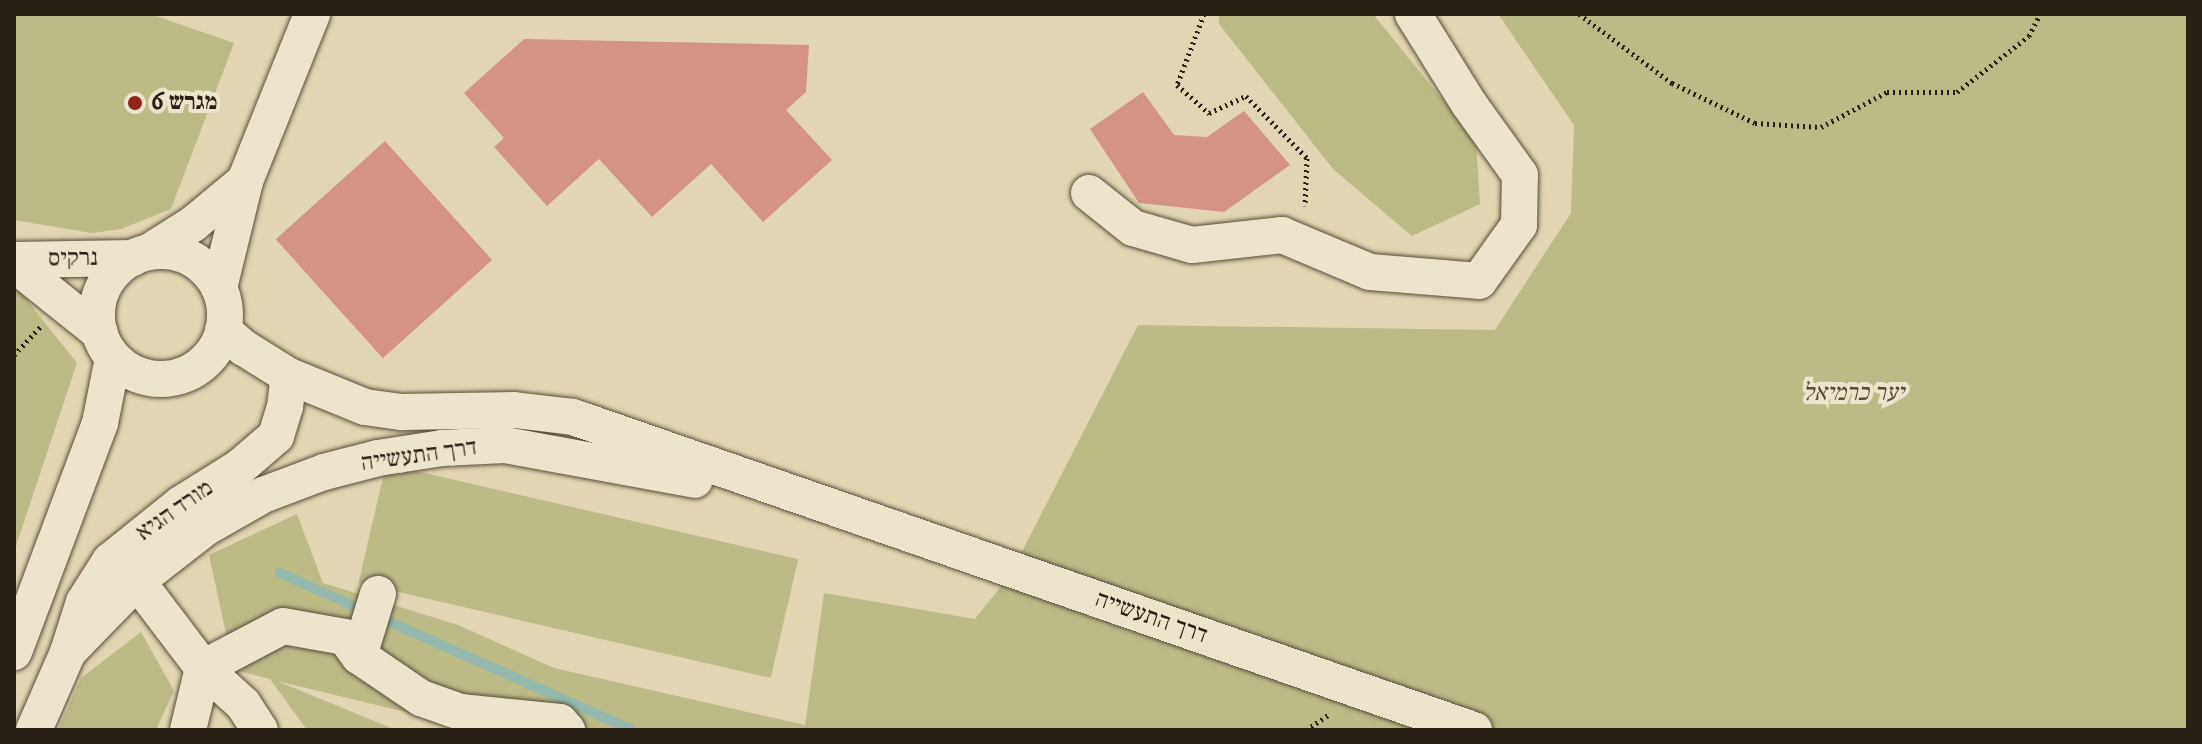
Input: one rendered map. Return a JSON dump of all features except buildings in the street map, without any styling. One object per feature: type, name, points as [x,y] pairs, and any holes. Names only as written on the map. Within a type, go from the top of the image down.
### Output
[{"type":"street","points":[[219,288],[245,181],[312,14]]},
{"type":"street","points":[[1089,193],[1133,228],[1192,245],[1282,235],[1370,272],[1479,281],[1519,225],[1520,175],[1469,104],[1413,14]]},
{"type":"street","points":[[141,255],[182,254],[201,264],[219,288],[225,309],[223,330],[216,348],[203,363],[186,374],[167,379],[146,377],[128,370],[106,345],[96,318],[98,296],[108,277],[141,255],[193,224],[245,181]]},
{"type":"street","name":"נרקיס","points":[[14,262],[141,255]]},
{"type":"street","name":"נרקיס","points":[[14,262],[106,345]]},
{"type":"street","points":[[223,330],[244,348],[289,376]]},
{"type":"street","points":[[14,652],[100,423],[106,345]]},
{"type":"street","name":"מורד הגיא","points":[[34,730],[68,652],[84,602],[110,561],[181,504],[240,467],[276,436],[285,407],[289,376]]},
{"type":"street","name":"דרך התעשייה","points":[[289,376],[365,407],[402,412],[514,410],[573,417],[1474,730]]},
{"type":"street","name":"דרך התעשייה","points":[[68,652],[150,569],[205,528],[263,495],[324,472],[378,458],[442,448],[505,445],[569,454],[827,506]]},
{"type":"street","points":[[181,504],[150,569],[203,668],[243,704],[260,730]]},
{"type":"street","points":[[359,656],[378,594]]},
{"type":"street","points":[[188,730],[203,668],[283,626],[345,637],[359,656],[421,698],[460,712],[560,722],[567,730]]},
{"type":"path","points":[[1204,14],[1177,85],[1209,113],[1246,96],[1307,158],[1303,244]]},
{"type":"path","points":[[1579,14],[1672,83],[1755,123],[1821,127],[1887,92],[1957,92],[2029,36],[2040,14]]},
{"type":"path","points":[[14,355],[45,322]]},
{"type":"green space","points":[[14,14],[150,14],[234,43],[171,209],[121,229],[92,233],[14,220]]},
{"type":"green space","points":[[1219,14],[1373,14],[1476,141],[1480,204],[1412,236],[1333,169],[1219,24]]},
{"type":"green space","name":"יער כרמיאל","points":[[1498,14],[2188,14],[2188,730],[480,730],[277,681],[396,730],[307,730],[270,679],[234,670],[209,555],[297,514],[323,583],[458,625],[554,668],[805,725],[824,593],[975,619],[1010,575],[1138,325],[1495,330],[1571,213],[1574,125]]},
{"type":"green space","points":[[14,284],[77,363],[14,552]]},
{"type":"green space","points":[[386,464],[798,559],[771,678],[359,583]]},
{"type":"green space","points":[[141,632],[174,691],[156,730],[58,730],[81,678]]},
{"type":"waterway","points":[[280,573],[632,730]]},
{"type":"place","name":"מגרש 6","points":[[135,103]]}]
